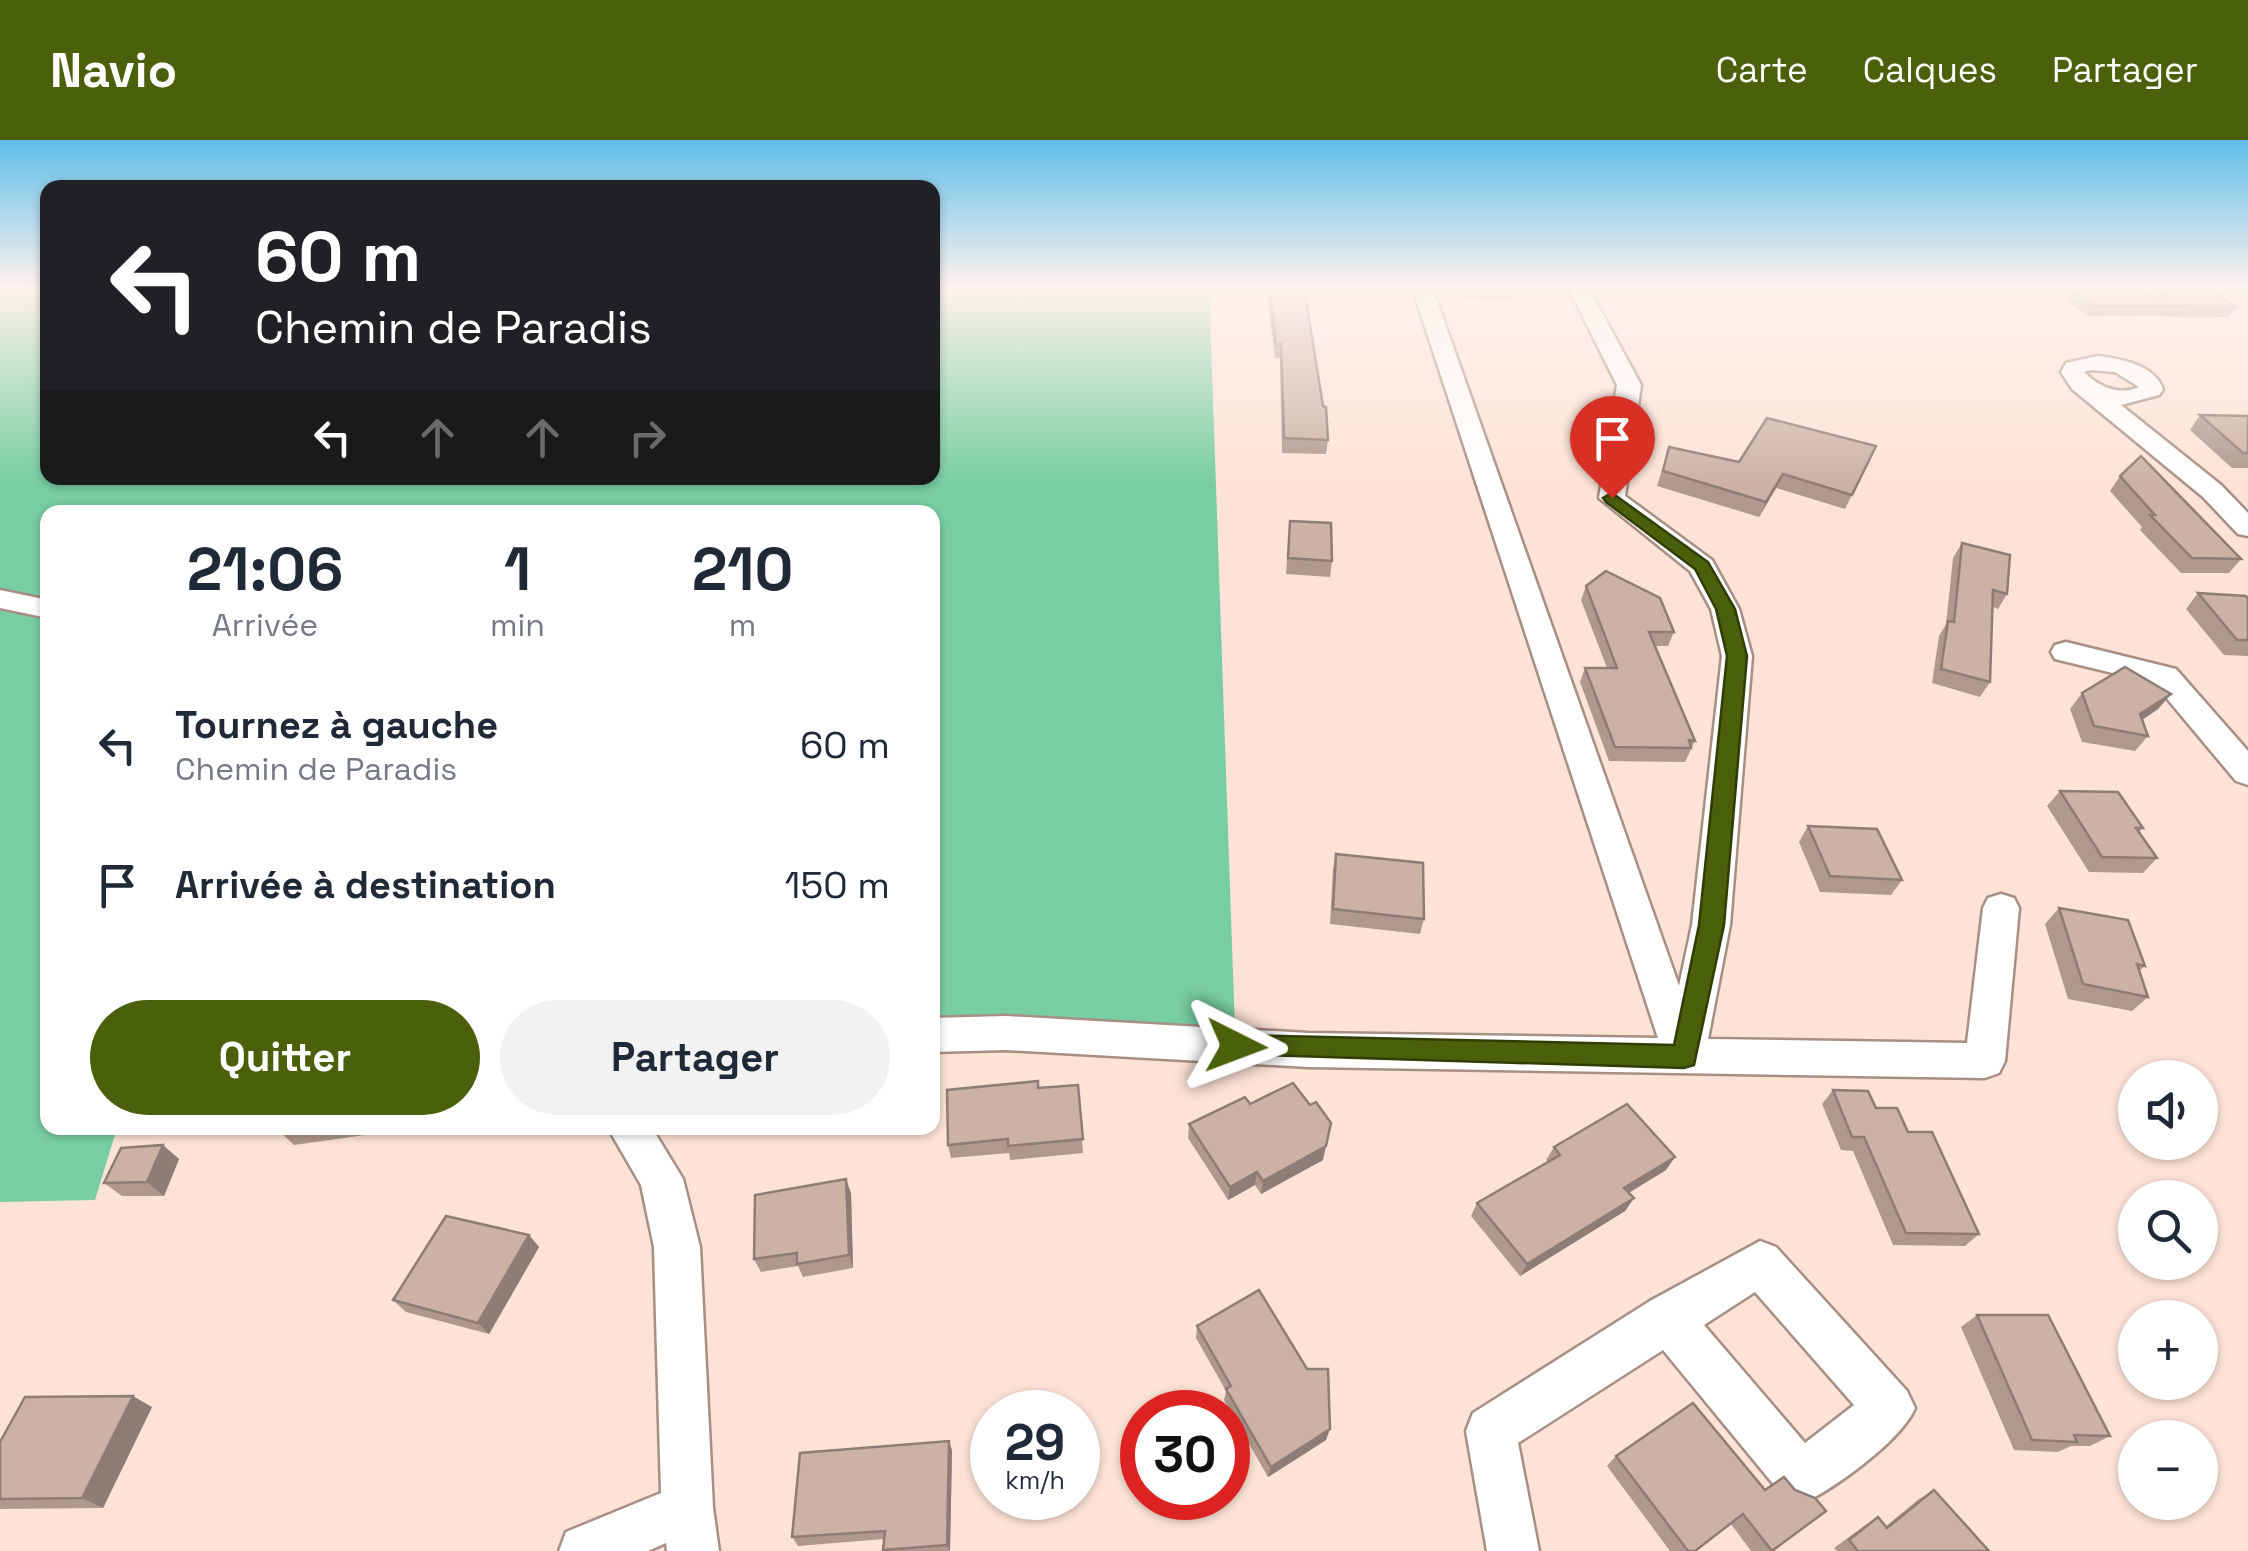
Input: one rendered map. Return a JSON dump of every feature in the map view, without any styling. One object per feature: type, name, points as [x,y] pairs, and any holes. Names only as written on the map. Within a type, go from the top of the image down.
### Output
[{"type":"street","points":[[1444,353],[1684,1057]]},
{"type":"street","points":[[1612,353],[1629,386],[1612,498],[1702,566],[1726,609],[1737,656],[1712,925],[1684,1057]]},
{"type":"street","points":[[2080,384],[2212,491],[2248,528]]},
{"type":"street","points":[[0,598],[40,607]]},
{"type":"street","points":[[2066,652],[2165,676],[2248,773]]},
{"type":"street","points":[[940,1035],[1006,1033],[1308,1050],[1984,1061],[2001,908]]},
{"type":"street","points":[[585,1551],[690,1530],[677,1247],[661,1178],[633,1135]]},
{"type":"street","points":[[1513,1551],[1491,1431],[1667,1318],[1760,1262],[1890,1408],[1801,1478],[1667,1318]]},
{"type":"green space","points":[[0,353],[40,353],[40,485],[940,485],[940,353],[1211,353],[1235,1030],[940,1022],[940,505],[40,505],[40,1135],[115,1135],[95,1200],[0,1202]]},
{"type":"building","points":[[1281,353],[1315,353],[1326,407],[1328,440],[1284,438]]},
{"type":"building","points":[[2200,415],[2248,416],[2248,453],[2243,453]]},
{"type":"building","points":[[1767,418],[1876,446],[1852,495],[1783,474],[1766,502],[1663,471],[1669,447],[1739,462]]},
{"type":"building","points":[[2141,456],[2241,559],[2192,558],[2150,515],[2155,515],[2120,476]]},
{"type":"building","points":[[1290,521],[1331,523],[1332,561],[1288,558]]},
{"type":"building","points":[[1962,543],[2010,555],[2007,594],[1993,590],[1990,682],[1941,669],[1948,621],[1954,622]]},
{"type":"building","points":[[1606,571],[1660,598],[1674,632],[1649,632],[1695,741],[1689,740],[1691,748],[1615,747],[1585,668],[1617,668],[1586,586]]},
{"type":"building","points":[[2198,593],[2246,596],[2248,640],[2237,640]]},
{"type":"building","points":[[2125,667],[2171,694],[2140,714],[2148,736],[2094,726],[2082,693]]},
{"type":"building","points":[[2060,791],[2118,792],[2143,828],[2136,828],[2157,858],[2102,857]]},
{"type":"building","points":[[1808,826],[1877,829],[1902,880],[1830,876]]},
{"type":"building","points":[[1336,854],[1423,863],[1424,919],[1333,909]]},
{"type":"building","points":[[2059,908],[2128,920],[2145,966],[2137,964],[2148,997],[2083,984]]},
{"type":"building","points":[[1038,1081],[1038,1088],[1078,1085],[1083,1139],[1008,1146],[1008,1139],[948,1145],[947,1090]]},
{"type":"building","points":[[1293,1083],[1310,1105],[1316,1102],[1331,1123],[1326,1146],[1263,1181],[1257,1172],[1230,1187],[1189,1124],[1245,1097],[1250,1104]]},
{"type":"building","points":[[1833,1090],[1868,1091],[1876,1108],[1897,1108],[1908,1132],[1932,1132],[1979,1234],[1906,1233],[1864,1137],[1852,1137]]},
{"type":"building","points":[[1627,1104],[1675,1157],[1624,1188],[1634,1198],[1527,1264],[1477,1203],[1560,1155],[1554,1147]]},
{"type":"building","points":[[163,1145],[147,1182],[104,1183],[121,1148]]},
{"type":"building","points":[[846,1179],[849,1255],[797,1264],[797,1253],[754,1259],[755,1195]]},
{"type":"building","points":[[446,1216],[529,1235],[478,1323],[393,1300]]},
{"type":"building","points":[[1259,1290],[1307,1369],[1328,1369],[1330,1429],[1271,1467],[1250,1431],[1250,1390],[1227,1390],[1231,1386],[1197,1326]]},
{"type":"building","points":[[1977,1315],[2048,1315],[2110,1436],[2074,1435],[2077,1442],[2032,1440]]},
{"type":"building","points":[[133,1396],[82,1498],[0,1499],[0,1442],[25,1397]]},
{"type":"building","points":[[1693,1403],[1765,1490],[1784,1477],[1795,1490],[1815,1498],[1826,1511],[1772,1551],[1743,1514],[1695,1551],[1688,1551],[1616,1456]]},
{"type":"building","points":[[949,1441],[947,1545],[883,1550],[885,1531],[792,1537],[800,1453]]},
{"type":"building","points":[[1934,1490],[1989,1551],[1858,1551],[1849,1540],[1878,1517],[1887,1528]]},
{"type":"route","points":[[1236,1046],[1684,1057],[1712,925],[1737,656],[1726,609],[1702,566],[1612,498]]}]
